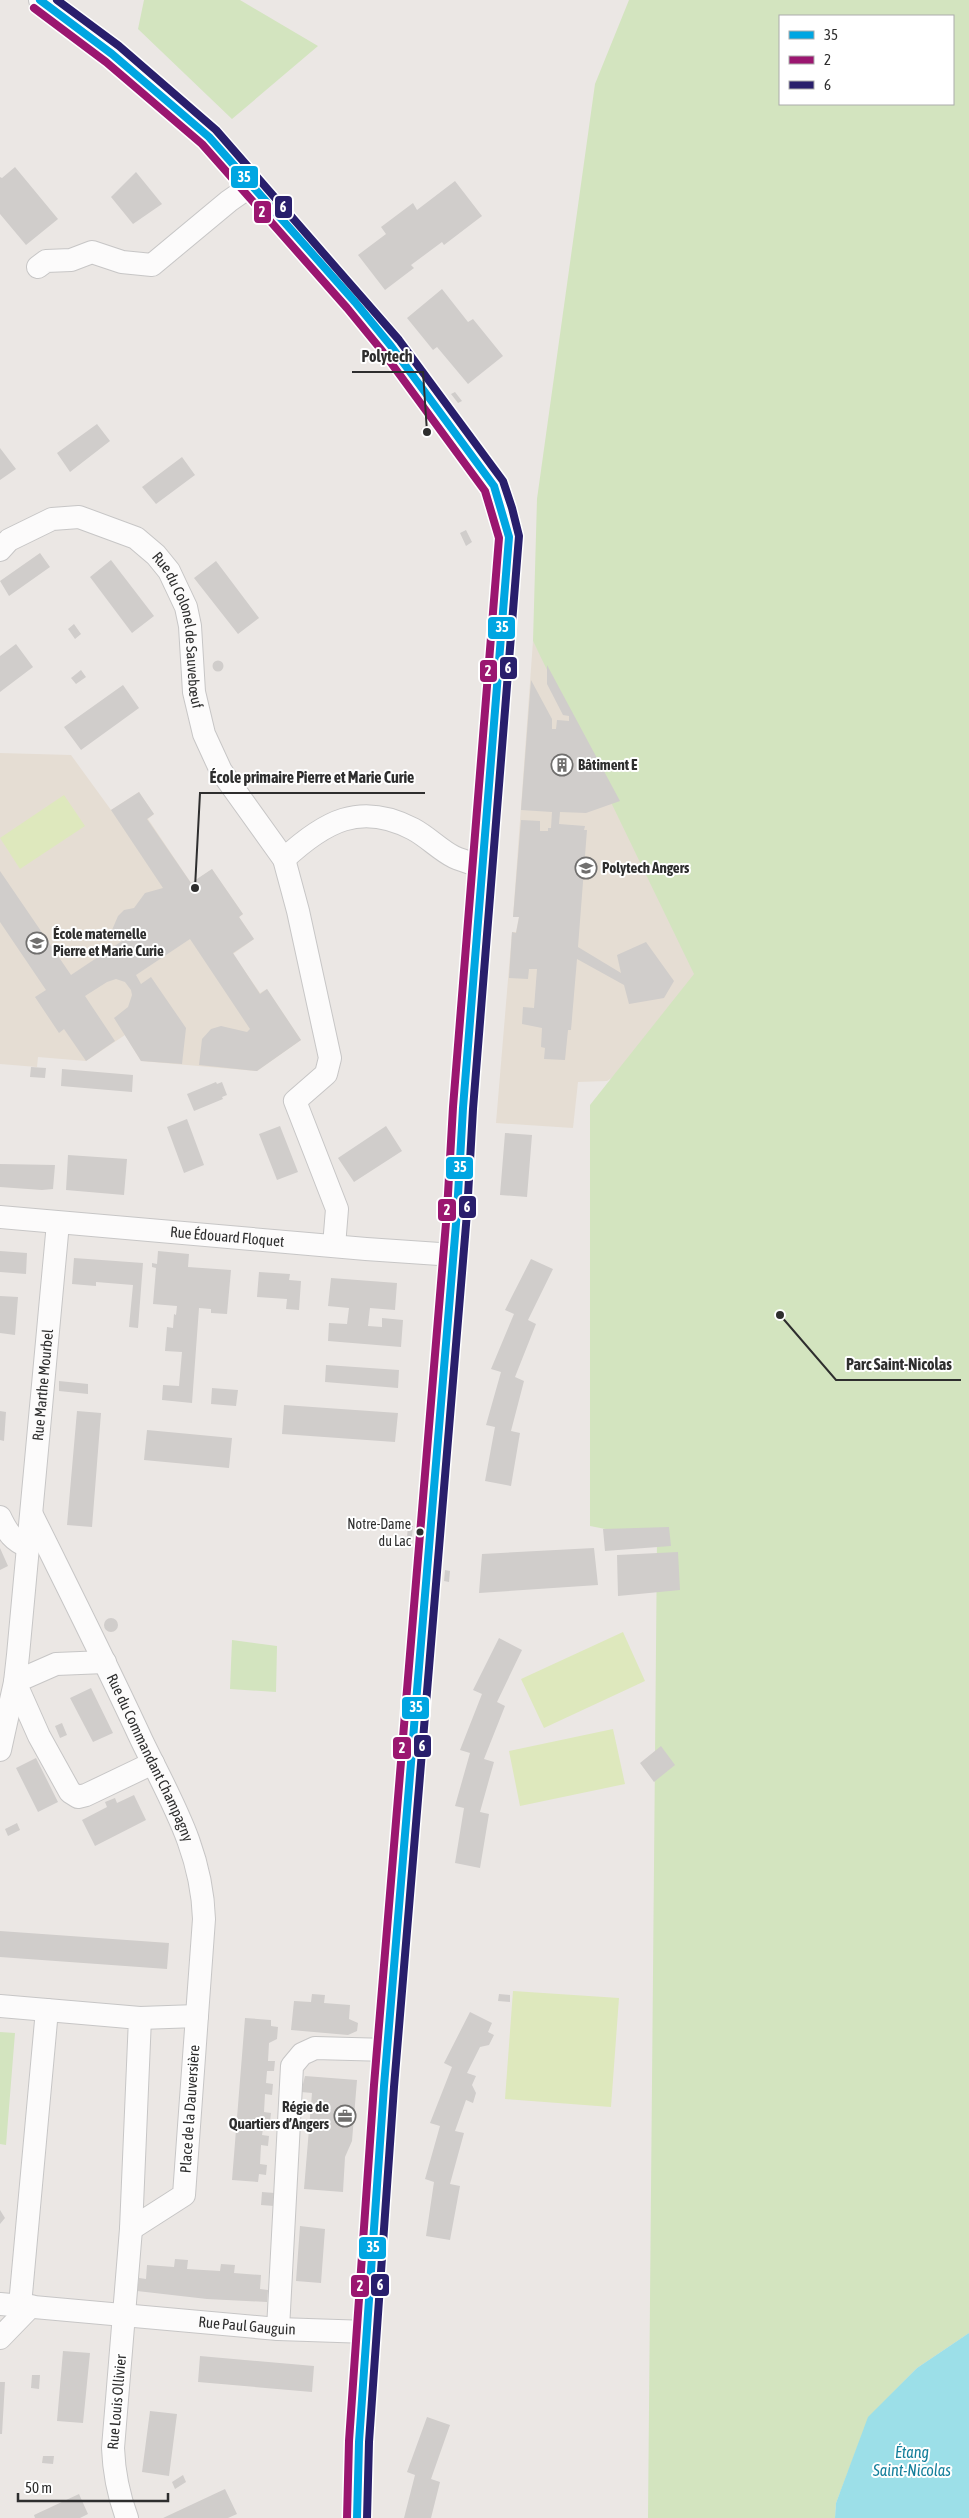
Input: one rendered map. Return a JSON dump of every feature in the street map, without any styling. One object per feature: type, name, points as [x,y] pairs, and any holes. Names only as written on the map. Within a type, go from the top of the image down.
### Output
[{"type":"street","points":[[40,0],[112,54],[209,137],[356,302],[391,346],[494,486],[504,510],[509,537],[463,1108],[454,1255],[388,2050],[360,2442],[357,2518]]},
{"type":"street","points":[[38,267],[46,261],[71,260],[92,252],[122,262],[152,265],[228,201],[252,185]]},
{"type":"street","name":"Rue du Colonel de Sauvebœuf","points":[[0,550],[8,540],[52,518],[79,517],[136,538],[156,555],[169,571],[186,607],[193,644],[195,699],[204,734],[212,754],[232,788],[284,859]]},
{"type":"street","points":[[334,1246],[337,1209],[295,1101],[326,1074],[330,1058],[311,966],[284,859],[309,836],[325,826],[350,817],[379,816],[413,829],[454,857],[483,867]]},
{"type":"street","name":"Rue Édouard Floquet","points":[[0,1217],[454,1255]]},
{"type":"street","name":"Rue Marthe Mourbel","points":[[0,1749],[15,1682],[9,1659],[29,1547],[58,1223]]},
{"type":"street","name":"Rue du Commandant Champagny","points":[[32,1515],[106,1662],[191,1844],[201,1881],[204,1919],[197,2016]]},
{"type":"street","points":[[0,1517],[9,1535],[20,1544],[29,1547]]},
{"type":"street","points":[[106,1662],[56,1664],[15,1682],[39,1736],[70,1792],[78,1797],[86,1796],[153,1763]]},
{"type":"street","points":[[0,2006],[140,2018],[197,2016]]},
{"type":"street","points":[[0,2338],[17,2305],[47,2010]]},
{"type":"street","name":"Place de la Dauversière","points":[[131,2229],[184,2194],[197,2016]]},
{"type":"street","points":[[125,2314],[131,2229],[140,2018]]},
{"type":"street","points":[[278,2329],[292,2066],[302,2054],[315,2048],[388,2050]]},
{"type":"street","name":"Rue Paul Gauguin","points":[[17,2305],[278,2329],[368,2332]]},
{"type":"street","name":"Rue Louis Ollivier","points":[[125,2314],[112,2448],[119,2498],[127,2518]]},
{"type":"shaded area","name":"Polytech Angers","points":[[533,641],[727,1005],[607,1081],[578,1082],[573,1128],[496,1123],[512,932],[516,932],[519,917],[513,917]]},
{"type":"shaded area","points":[[0,753],[71,755],[111,810],[139,792],[154,814],[148,819],[191,883],[212,869],[243,914],[239,917],[254,939],[233,954],[260,993],[267,989],[301,1040],[257,1071],[141,1061],[125,1035],[86,1061],[38,1057],[37,1067],[0,1064]]},
{"type":"green space","points":[[144,0],[240,0],[318,46],[232,119],[138,29]]},
{"type":"green space","points":[[629,0],[969,0],[969,2333],[917,2368],[869,2417],[836,2503],[835,2518],[648,2518],[657,1539],[590,1526],[590,1105],[694,974],[533,641],[537,499],[595,84]]},
{"type":"green space","points":[[64,795],[85,826],[20,869],[0,838]]},
{"type":"green space","points":[[623,1632],[645,1681],[544,1728],[521,1679]]},
{"type":"green space","points":[[232,1640],[277,1646],[276,1692],[230,1689]]},
{"type":"green space","points":[[613,1729],[625,1784],[520,1806],[509,1751]]},
{"type":"green space","points":[[513,1991],[619,1998],[611,2107],[505,2099]]},
{"type":"green space","points":[[0,2032],[15,2033],[6,2145],[0,2144]]},
{"type":"water","name":"Étang Saint-Nicolas","points":[[969,2333],[969,2518],[835,2518],[836,2503],[868,2417],[917,2368]]},
{"type":"building","points":[[15,167],[58,219],[26,245],[0,214],[0,177],[2,178]]},
{"type":"building","points":[[136,172],[162,204],[133,224],[111,197]]},
{"type":"building","points":[[455,181],[482,216],[444,245],[442,242],[411,265],[414,268],[385,290],[358,255],[386,234],[381,227],[413,203],[417,210]]},
{"type":"building","points":[[442,289],[468,322],[473,319],[503,356],[468,384],[437,347],[433,350],[407,318]]},
{"type":"building","points":[[455,392],[462,401],[458,403],[451,394]]},
{"type":"building","points":[[97,424],[110,441],[70,472],[57,453]]},
{"type":"building","points":[[425,426],[432,435],[428,438],[421,429]]},
{"type":"building","points":[[0,448],[16,469],[0,480]]},
{"type":"building","points":[[182,457],[195,475],[156,504],[142,487]]},
{"type":"building","points":[[466,530],[472,542],[466,546],[460,533]]},
{"type":"building","points":[[40,553],[50,567],[9,596],[0,581]]},
{"type":"building","points":[[111,560],[154,616],[132,633],[90,577]]},
{"type":"building","points":[[216,561],[259,618],[238,634],[194,578]]},
{"type":"building","points":[[74,624],[81,634],[75,639],[68,629]]},
{"type":"building","points":[[16,644],[33,667],[0,692],[0,656]]},
{"type":"building","points":[[216,661],[220,661],[223,666],[222,670],[216,671],[213,668],[213,664]]},
{"type":"building","points":[[547,665],[620,801],[586,813],[560,812],[559,824],[585,826],[584,830],[587,830],[578,947],[621,973],[617,955],[646,942],[674,981],[664,998],[629,1004],[624,985],[577,959],[571,1030],[568,1030],[565,1060],[544,1059],[545,1048],[541,1047],[542,1028],[522,1024],[523,1007],[534,1008],[537,969],[529,969],[528,979],[509,978],[512,932],[516,933],[519,917],[513,917],[521,820],[540,821],[540,831],[548,831],[548,828],[551,828],[552,812],[521,810],[531,680],[552,719],[552,729],[556,729],[557,720],[569,721],[569,716],[563,715],[547,684]]},
{"type":"building","points":[[81,670],[86,677],[76,684],[71,678]]},
{"type":"building","points":[[123,685],[139,708],[81,750],[64,727]]},
{"type":"building","points":[[139,792],[154,814],[147,819],[191,883],[212,869],[243,914],[239,917],[254,939],[233,953],[260,994],[267,989],[301,1040],[257,1071],[199,1065],[202,1039],[211,1029],[221,1026],[247,1032],[250,1029],[190,939],[136,975],[141,984],[151,977],[186,1028],[182,1064],[141,1061],[114,1018],[128,1007],[132,995],[125,982],[116,979],[107,982],[85,996],[115,1041],[86,1061],[64,1029],[59,1033],[35,997],[46,990],[0,922],[0,871],[71,975],[122,941],[117,938],[112,930],[118,916],[124,910],[134,908],[145,893],[163,888],[111,810]]},
{"type":"building","points":[[31,1067],[46,1068],[45,1078],[30,1077]]},
{"type":"building","points":[[62,1069],[133,1075],[132,1092],[61,1086]]},
{"type":"building","points":[[216,1082],[217,1084],[222,1082],[227,1095],[222,1097],[223,1099],[194,1111],[187,1094]]},
{"type":"building","points":[[187,1119],[204,1165],[184,1173],[167,1127]]},
{"type":"building","points":[[280,1126],[298,1172],[277,1180],[259,1134]]},
{"type":"building","points":[[386,1126],[402,1151],[354,1182],[338,1158]]},
{"type":"building","points":[[505,1133],[532,1135],[527,1197],[500,1195]]},
{"type":"building","points":[[68,1155],[127,1159],[124,1195],[66,1190]]},
{"type":"building","points":[[0,1164],[55,1165],[53,1189],[0,1187]]},
{"type":"building","points":[[0,1251],[27,1253],[26,1274],[0,1272]]},
{"type":"building","points":[[158,1251],[189,1254],[188,1267],[231,1270],[227,1314],[211,1313],[211,1309],[199,1308],[192,1403],[162,1400],[163,1385],[179,1386],[182,1352],[165,1351],[167,1327],[173,1328],[174,1314],[176,1315],[177,1306],[153,1304],[156,1268],[152,1267],[152,1263],[157,1264]]},
{"type":"building","points":[[74,1258],[143,1263],[138,1328],[129,1327],[133,1285],[96,1282],[96,1286],[72,1284]]},
{"type":"building","points":[[531,1259],[553,1269],[528,1320],[536,1324],[515,1377],[524,1381],[511,1431],[520,1433],[511,1486],[485,1481],[495,1427],[486,1425],[501,1372],[491,1369],[514,1314],[505,1310]]},
{"type":"building","points":[[259,1272],[290,1274],[289,1280],[301,1281],[299,1310],[286,1309],[287,1299],[257,1297]]},
{"type":"building","points":[[331,1278],[397,1283],[395,1310],[370,1308],[368,1326],[382,1327],[382,1318],[403,1320],[401,1347],[328,1341],[329,1323],[347,1324],[349,1308],[328,1306]]},
{"type":"building","points":[[0,1296],[18,1297],[15,1335],[0,1333]]},
{"type":"building","points":[[326,1365],[399,1370],[398,1388],[325,1382]]},
{"type":"building","points":[[59,1381],[88,1384],[88,1394],[59,1391]]},
{"type":"building","points":[[212,1388],[238,1390],[236,1406],[211,1404]]},
{"type":"building","points":[[284,1405],[398,1413],[395,1442],[282,1434]]},
{"type":"building","points":[[0,1411],[6,1412],[4,1441],[0,1440]]},
{"type":"building","points":[[77,1411],[101,1413],[92,1527],[67,1525]]},
{"type":"building","points":[[147,1430],[232,1438],[229,1468],[144,1460]]},
{"type":"building","points":[[408,1526],[413,1526],[412,1537],[407,1537]]},
{"type":"building","points":[[669,1527],[671,1546],[605,1551],[603,1529]]},
{"type":"building","points":[[0,1548],[8,1566],[0,1570]]},
{"type":"building","points":[[594,1548],[598,1585],[479,1593],[482,1554]]},
{"type":"building","points":[[678,1552],[680,1590],[618,1596],[617,1555]]},
{"type":"building","points":[[445,1570],[450,1571],[449,1582],[444,1581]]},
{"type":"building","points":[[111,1618],[116,1620],[118,1625],[116,1630],[111,1632],[106,1630],[104,1625],[106,1620]]},
{"type":"building","points":[[499,1638],[522,1650],[497,1702],[505,1706],[484,1759],[494,1762],[480,1812],[489,1814],[480,1868],[455,1863],[464,1808],[455,1806],[470,1753],[460,1750],[482,1694],[473,1690]]},
{"type":"building","points":[[91,1688],[113,1733],[93,1742],[70,1698]]},
{"type":"building","points":[[62,1723],[67,1735],[60,1738],[55,1726]]},
{"type":"building","points":[[661,1746],[675,1765],[654,1782],[640,1763]]},
{"type":"building","points":[[36,1758],[58,1802],[38,1812],[16,1768]]},
{"type":"building","points":[[134,1795],[146,1820],[95,1846],[82,1820],[107,1807],[105,1802],[115,1798],[117,1803]]},
{"type":"building","points":[[17,1823],[20,1830],[8,1836],[5,1829]]},
{"type":"building","points":[[0,1931],[169,1943],[167,1969],[0,1957]]},
{"type":"building","points":[[312,1994],[325,1995],[324,2003],[350,2005],[349,2019],[358,2023],[357,2031],[348,2035],[291,2030],[294,2001],[311,2002]]},
{"type":"building","points":[[499,1994],[510,1995],[510,2002],[498,2001]]},
{"type":"building","points":[[470,2012],[492,2023],[488,2032],[494,2035],[489,2045],[480,2047],[467,2073],[476,2076],[472,2085],[476,2093],[473,2103],[466,2100],[455,2131],[464,2133],[450,2184],[460,2186],[450,2240],[426,2236],[434,2182],[425,2179],[440,2126],[430,2123],[452,2067],[444,2063]]},
{"type":"building","points":[[245,2018],[271,2020],[271,2026],[278,2027],[277,2039],[269,2043],[268,2061],[275,2061],[274,2071],[267,2071],[266,2083],[273,2084],[272,2095],[265,2094],[264,2112],[271,2113],[270,2122],[263,2122],[262,2135],[269,2136],[268,2146],[261,2145],[260,2164],[267,2165],[266,2175],[259,2174],[258,2182],[232,2180]]},
{"type":"building","points":[[305,2076],[357,2080],[352,2141],[345,2157],[343,2192],[304,2189],[312,2093],[301,2092]]},
{"type":"building","points":[[262,2192],[275,2193],[274,2206],[261,2205]]},
{"type":"building","points":[[0,2210],[5,2218],[0,2224]]},
{"type":"building","points":[[300,2226],[325,2229],[321,2283],[296,2281]]},
{"type":"building","points":[[175,2259],[188,2260],[187,2269],[220,2271],[221,2264],[235,2265],[234,2273],[261,2275],[260,2289],[268,2290],[267,2302],[207,2299],[137,2291],[139,2278],[146,2279],[147,2265],[174,2267]]},
{"type":"building","points":[[63,2351],[90,2353],[83,2423],[57,2421]]},
{"type":"building","points":[[200,2356],[314,2366],[312,2392],[198,2382]]},
{"type":"building","points":[[32,2375],[40,2375],[39,2389],[31,2388]]},
{"type":"building","points":[[0,2382],[5,2382],[2,2434],[0,2434]]},
{"type":"building","points":[[150,2411],[177,2414],[169,2476],[142,2472]]},
{"type":"building","points":[[427,2417],[450,2425],[431,2479],[440,2482],[431,2518],[404,2518],[415,2475],[407,2472]]},
{"type":"building","points":[[43,2456],[54,2456],[53,2464],[42,2463]]},
{"type":"building","points":[[183,2475],[186,2482],[175,2489],[172,2482]]},
{"type":"building","points":[[225,2489],[237,2514],[228,2518],[163,2518]]},
{"type":"building","points":[[79,2494],[88,2514],[80,2518],[35,2518],[34,2515]]},
{"type":"transit line","name":"35","points":[[40,0],[112,54],[209,137],[355,302],[391,346],[494,486],[509,537],[463,1108],[457,1212],[384,2086],[359,2442],[357,2518]]},
{"type":"transit line","name":"6","points":[[57,0],[119,46],[216,130],[399,340],[503,481],[519,536],[473,1109],[467,1213],[394,2087],[369,2442],[367,2518]]},
{"type":"transit line","name":"2","points":[[34,8],[106,62],[202,144],[347,308],[383,352],[485,491],[499,538],[453,1107],[447,1211],[374,2085],[349,2441],[347,2518]]},
{"type":"place","name":"Polytech","points":[[427,432]]},
{"type":"place","name":"Bâtiment E","points":[[562,765]]},
{"type":"place","name":"Polytech Angers","points":[[586,868]]},
{"type":"place","name":"École primaire Pierre et Marie Curie","points":[[195,888]]},
{"type":"place","name":"École maternelle Pierre et Marie Curie","points":[[37,943]]},
{"type":"place","name":"Parc Saint-Nicolas","points":[[780,1315]]},
{"type":"place","name":"Notre-Dame du Lac","points":[[420,1532]]},
{"type":"place","name":"Régie de Quartiers d’Angers","points":[[345,2116]]}]
